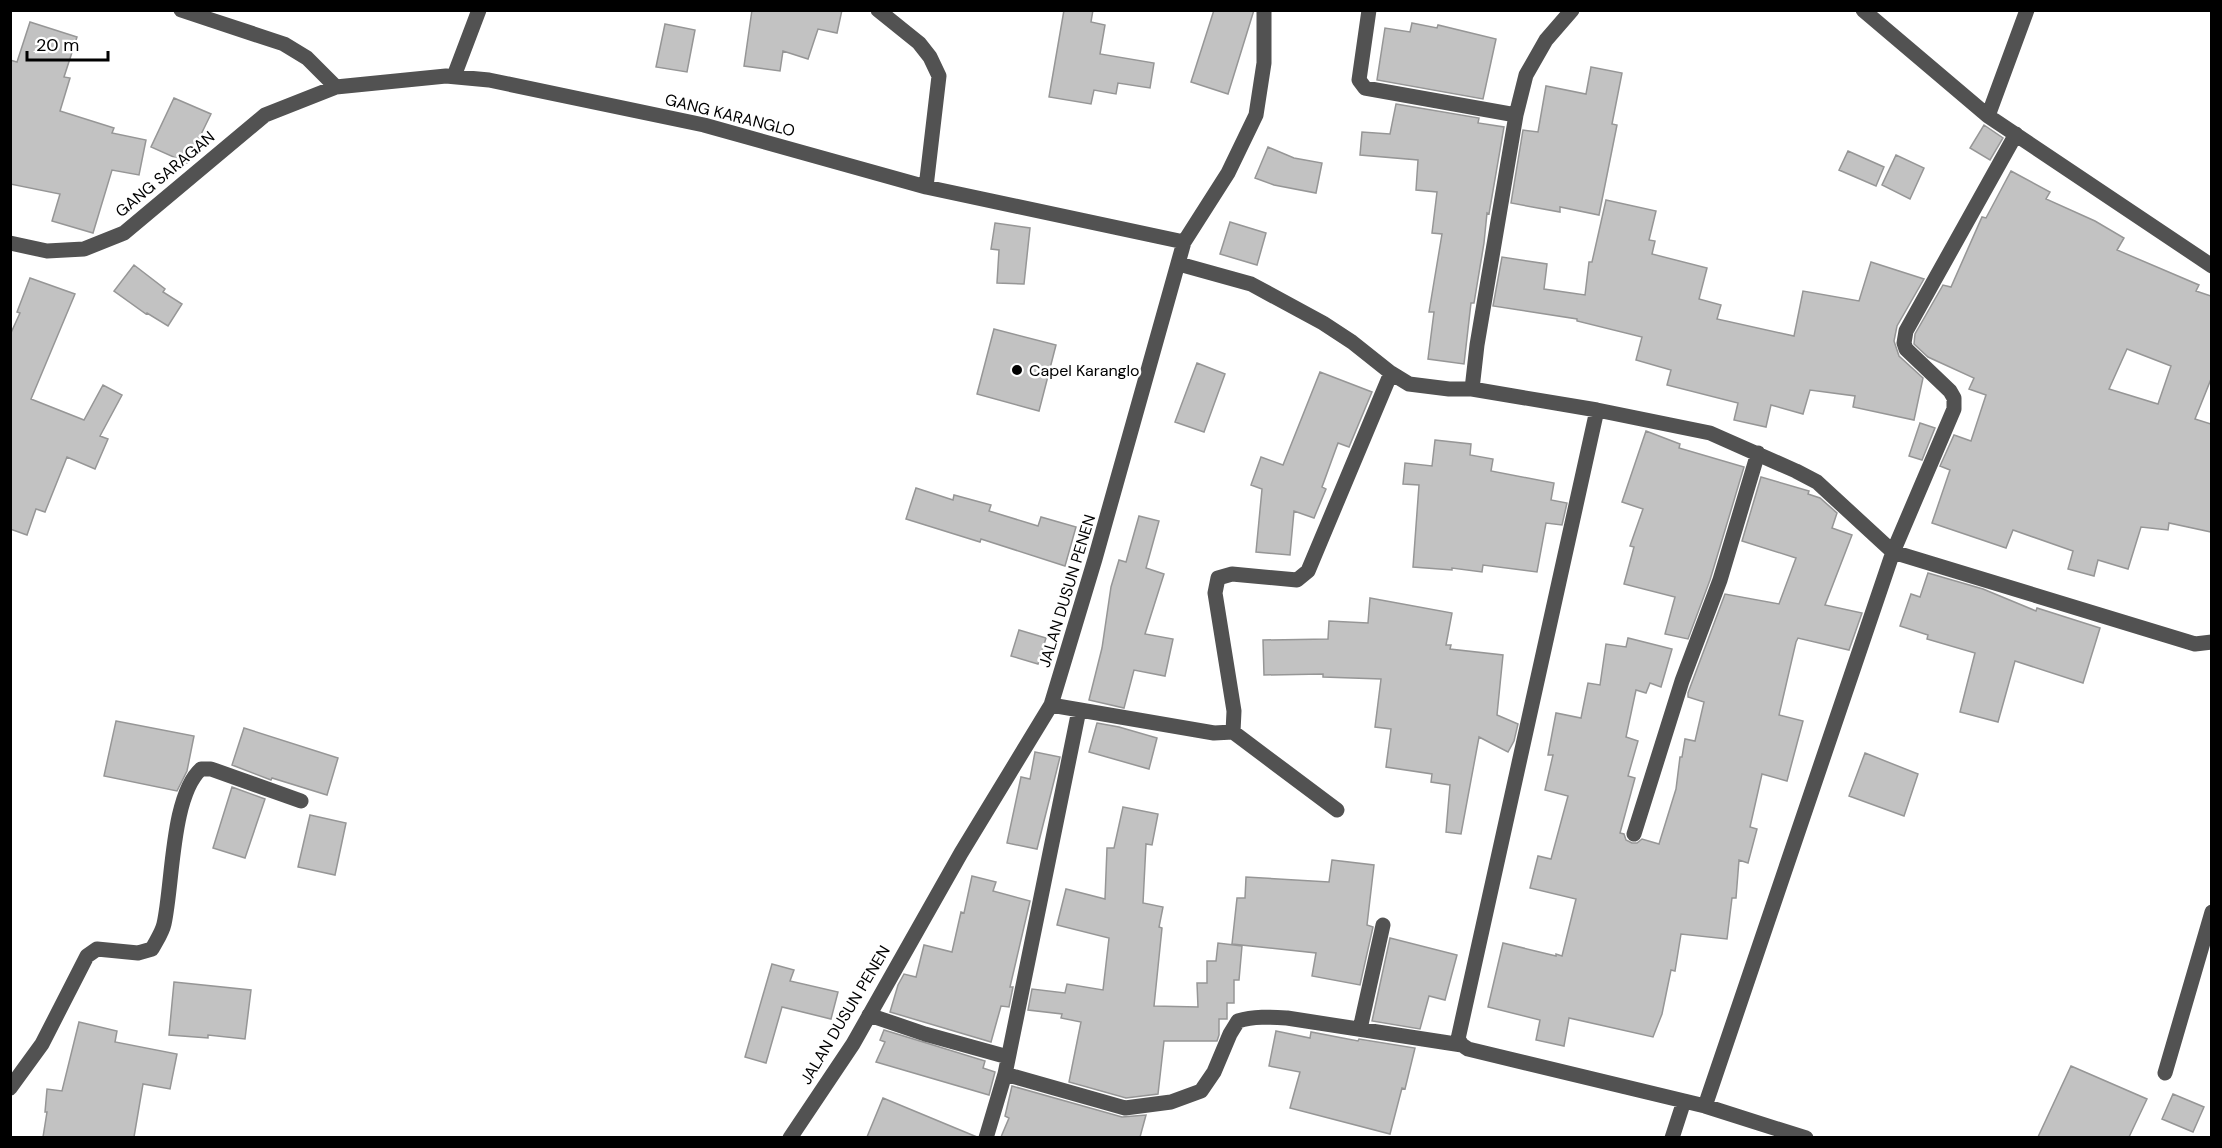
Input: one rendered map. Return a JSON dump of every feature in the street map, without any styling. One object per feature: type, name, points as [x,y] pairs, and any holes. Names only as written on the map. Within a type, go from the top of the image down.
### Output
[{"type":"street","points":[[181,10],[285,45],[307,58],[336,87]]},
{"type":"street","points":[[454,76],[479,10]]},
{"type":"street","points":[[878,10],[919,43],[930,57],[939,76],[927,187]]},
{"type":"street","name":"JALAN DUSUN PENEN","points":[[797,1135],[853,1044],[961,853],[1051,705],[1095,559],[1184,242],[1228,173],[1256,115],[1264,63],[1264,10]]},
{"type":"street","points":[[1369,10],[1359,80],[1365,88],[1516,115]]},
{"type":"street","points":[[1472,390],[1477,345],[1516,115],[1526,75],[1546,40],[1572,10]]},
{"type":"street","points":[[1863,10],[1988,116],[2211,266]]},
{"type":"street","points":[[1988,116],[2027,10]]},
{"type":"street","name":"GANG KARANGLO","points":[[265,115],[336,87],[454,76],[489,80],[704,125],[927,187],[1184,242]]},
{"type":"street","name":"GANG SARAGAN","points":[[10,243],[47,251],[84,249],[124,233],[265,115]]},
{"type":"street","points":[[1705,1106],[1893,552],[1954,409],[1954,398],[1950,391],[1906,348],[1904,343],[1906,331],[2016,134]]},
{"type":"street","points":[[1179,264],[1251,284],[1323,323],[1409,384],[1472,390],[1597,410],[1710,433],[1758,453],[1816,482],[1893,552],[2195,644],[2211,642]]},
{"type":"street","points":[[1226,733],[1234,711],[1215,593],[1218,578],[1232,574],[1297,580],[1308,571],[1391,373]]},
{"type":"street","points":[[1597,410],[1458,1039],[1468,1049],[1705,1106],[1806,1137]]},
{"type":"street","points":[[1634,834],[1682,681],[1720,580],[1758,453]]},
{"type":"street","points":[[1051,705],[1226,733],[1337,810]]},
{"type":"street","points":[[986,1137],[1005,1074],[1079,710]]},
{"type":"street","points":[[10,1089],[42,1044],[87,956],[97,949],[138,953],[152,949],[164,926],[183,801],[194,776],[201,769],[211,769],[301,801]]},
{"type":"street","points":[[2165,1073],[2211,912]]},
{"type":"street","points":[[1360,1029],[1383,925]]},
{"type":"street","points":[[869,1015],[1008,1058]]},
{"type":"street","points":[[1005,1074],[1125,1108],[1171,1102],[1201,1091],[1215,1072],[1230,1034],[1238,1021],[1261,1016],[1462,1045]]},
{"type":"street","points":[[1672,1137],[1684,1101]]},
{"type":"building","points":[[752,10],[842,10],[837,33],[818,29],[808,59],[783,51],[780,71],[744,66]]},
{"type":"building","points":[[1064,10],[1093,10],[1091,22],[1105,25],[1100,54],[1154,63],[1150,88],[1118,83],[1116,94],[1094,90],[1091,104],[1049,97]]},
{"type":"building","points":[[1214,10],[1254,10],[1228,94],[1191,82]]},
{"type":"building","points":[[30,22],[77,37],[64,77],[70,78],[60,111],[114,128],[112,133],[146,140],[139,175],[112,170],[93,233],[52,221],[60,194],[10,184],[10,60],[17,62]]},
{"type":"building","points":[[1412,23],[1437,28],[1438,25],[1496,39],[1483,99],[1377,80],[1385,28],[1410,32]]},
{"type":"building","points":[[665,24],[695,30],[687,72],[656,67]]},
{"type":"building","points":[[1591,67],[1622,73],[1612,124],[1617,125],[1599,215],[1560,207],[1560,212],[1511,203],[1523,130],[1538,132],[1546,86],[1586,94]]},
{"type":"building","points":[[174,98],[211,114],[187,163],[151,147]]},
{"type":"building","points":[[1396,104],[1479,118],[1478,123],[1504,127],[1489,214],[1487,213],[1474,303],[1471,303],[1464,364],[1428,359],[1434,312],[1429,312],[1442,234],[1432,233],[1437,192],[1416,190],[1418,160],[1360,155],[1362,132],[1390,134]]},
{"type":"building","points":[[1984,125],[2003,138],[1990,160],[1970,148]]},
{"type":"building","points":[[1268,147],[1294,158],[1322,163],[1316,193],[1274,185],[1255,178]]},
{"type":"building","points":[[1848,151],[1884,167],[1876,186],[1839,170]]},
{"type":"building","points":[[1896,155],[1924,168],[1910,199],[1882,185]]},
{"type":"building","points":[[2011,171],[2050,192],[2046,199],[2095,221],[2124,238],[2117,250],[2199,285],[2196,291],[2211,296],[2211,379],[2195,419],[2211,424],[2211,532],[2169,523],[2168,530],[2141,527],[2128,569],[2098,560],[2094,576],[2068,569],[2073,551],[2013,530],[2006,548],[1932,523],[1950,470],[1940,466],[1954,435],[1971,441],[1986,395],[1969,389],[1974,378],[1928,357],[1914,344],[1915,334],[1943,285],[1951,287],[1982,217],[1986,218]],"holes":[[[2127,349],[2171,366],[2158,404],[2109,389]]]},
{"type":"building","points":[[1606,200],[1656,211],[1649,240],[1655,241],[1652,254],[1707,268],[1699,299],[1721,305],[1717,319],[1794,336],[1803,291],[1859,301],[1871,262],[1924,279],[1897,326],[1894,341],[1899,356],[1923,378],[1914,420],[1853,407],[1855,396],[1810,390],[1803,414],[1771,405],[1766,427],[1734,420],[1738,403],[1667,385],[1671,370],[1636,360],[1642,337],[1577,321],[1577,319],[1493,306],[1502,257],[1547,264],[1544,289],[1585,295],[1589,262],[1592,262]]},
{"type":"building","points":[[1230,222],[1266,233],[1257,265],[1220,254]]},
{"type":"building","points":[[995,223],[1030,228],[1024,284],[997,283],[999,250],[991,249]]},
{"type":"building","points":[[134,265],[165,289],[163,292],[182,304],[168,326],[146,314],[114,291]]},
{"type":"building","points":[[30,278],[75,294],[31,399],[84,420],[103,385],[122,395],[100,436],[108,439],[95,469],[67,457],[45,512],[36,509],[27,535],[10,529],[10,335],[20,313],[17,312]]},
{"type":"building","name":"Capel Karanglo","points":[[994,329],[1056,345],[1039,411],[977,394]]},
{"type":"building","points":[[1197,363],[1225,374],[1204,432],[1175,422]]},
{"type":"building","points":[[1320,372],[1372,392],[1349,447],[1338,443],[1322,487],[1326,489],[1314,518],[1294,511],[1290,555],[1256,552],[1262,489],[1251,485],[1261,457],[1283,465]]},
{"type":"building","points":[[1920,423],[1935,428],[1922,460],[1909,456]]},
{"type":"building","points":[[1646,431],[1680,444],[1679,448],[1744,467],[1710,580],[1688,639],[1665,634],[1675,597],[1624,584],[1634,547],[1630,546],[1643,509],[1622,502]]},
{"type":"building","points":[[1435,440],[1471,444],[1470,455],[1493,459],[1491,471],[1554,483],[1551,500],[1567,503],[1562,525],[1546,523],[1537,572],[1483,565],[1482,572],[1452,568],[1452,570],[1413,567],[1419,485],[1403,484],[1405,463],[1432,466]]},
{"type":"building","points":[[1761,477],[1809,491],[1808,494],[1820,498],[1837,513],[1832,528],[1852,535],[1825,605],[1862,613],[1849,650],[1798,638],[1779,715],[1803,721],[1787,781],[1762,774],[1750,827],[1757,829],[1748,863],[1739,860],[1736,898],[1732,898],[1727,939],[1681,934],[1675,971],[1671,970],[1662,1014],[1653,1037],[1569,1018],[1564,1046],[1536,1040],[1540,1020],[1488,1007],[1503,943],[1562,956],[1576,899],[1530,888],[1538,856],[1551,859],[1568,796],[1545,790],[1553,755],[1548,755],[1556,713],[1581,718],[1588,683],[1600,685],[1606,644],[1626,647],[1628,638],[1672,649],[1661,687],[1650,683],[1646,693],[1636,690],[1626,737],[1638,741],[1628,776],[1635,778],[1620,833],[1632,843],[1637,843],[1642,839],[1659,844],[1676,789],[1685,739],[1695,741],[1704,702],[1688,697],[1688,693],[1725,594],[1779,604],[1796,558],[1742,541]]},
{"type":"building","points":[[916,488],[953,500],[954,495],[991,505],[989,511],[1038,526],[1041,517],[1076,527],[1065,566],[981,539],[980,542],[906,519]]},
{"type":"building","points":[[1139,516],[1159,521],[1146,568],[1164,574],[1145,634],[1173,639],[1165,676],[1134,670],[1124,708],[1089,700],[1102,648],[1111,587],[1119,560],[1126,562]]},
{"type":"building","points":[[1928,573],[1983,589],[2036,611],[2037,608],[2100,628],[2083,683],[2015,661],[1998,722],[1960,712],[1975,653],[1927,639],[1928,635],[1900,626],[1911,594],[1920,597]]},
{"type":"building","points":[[1370,598],[1452,613],[1446,645],[1451,645],[1450,649],[1503,655],[1497,715],[1518,724],[1514,741],[1508,752],[1479,737],[1461,834],[1446,832],[1450,785],[1431,782],[1432,774],[1386,767],[1391,729],[1375,727],[1381,679],[1323,677],[1323,674],[1264,675],[1263,640],[1328,639],[1329,621],[1368,623]]},
{"type":"building","points":[[1019,630],[1046,638],[1038,664],[1011,656]]},
{"type":"building","points":[[116,721],[194,736],[187,771],[177,791],[104,776]]},
{"type":"building","points":[[1097,723],[1157,738],[1149,769],[1089,752]]},
{"type":"building","points":[[244,728],[338,758],[327,795],[272,778],[271,780],[232,765]]},
{"type":"building","points":[[1035,752],[1060,757],[1037,849],[1007,843],[1021,777],[1030,779]]},
{"type":"building","points":[[1865,753],[1918,774],[1904,816],[1849,796]]},
{"type":"building","points":[[232,787],[265,799],[245,858],[213,848]]},
{"type":"building","points":[[1123,807],[1158,814],[1152,845],[1146,844],[1143,903],[1163,907],[1159,927],[1162,928],[1154,1006],[1198,1007],[1197,983],[1207,983],[1207,961],[1216,961],[1218,943],[1242,946],[1239,980],[1234,980],[1234,1003],[1227,1003],[1227,1019],[1219,1019],[1217,1041],[1164,1041],[1158,1094],[1126,1098],[1069,1082],[1081,1022],[1061,1018],[1062,1014],[1028,1010],[1032,989],[1065,993],[1067,984],[1103,990],[1109,938],[1057,925],[1066,889],[1105,899],[1107,848],[1114,848]]},
{"type":"building","points":[[310,815],[346,823],[335,875],[298,867]]},
{"type":"building","points":[[1332,860],[1374,865],[1367,925],[1373,927],[1360,985],[1312,976],[1316,953],[1232,944],[1237,898],[1245,898],[1246,877],[1329,882]]},
{"type":"building","points":[[972,876],[996,882],[993,891],[1030,901],[1010,987],[1013,987],[1009,1007],[1001,1006],[991,1042],[890,1012],[898,985],[904,974],[916,977],[924,945],[952,952]]},
{"type":"building","points":[[1390,938],[1457,955],[1445,1000],[1429,996],[1420,1029],[1372,1021]]},
{"type":"building","points":[[772,964],[794,970],[790,981],[838,992],[831,1019],[782,1007],[766,1063],[745,1057]]},
{"type":"building","points":[[174,982],[251,990],[245,1039],[208,1035],[208,1038],[169,1035]]},
{"type":"building","points":[[79,1022],[117,1031],[115,1042],[177,1054],[170,1089],[143,1084],[134,1137],[43,1137],[47,1112],[45,1112],[47,1089],[62,1091]]},
{"type":"building","points":[[884,1030],[985,1061],[983,1068],[995,1072],[989,1095],[876,1062],[885,1042],[880,1040]]},
{"type":"building","points":[[1276,1031],[1310,1038],[1311,1032],[1415,1048],[1405,1089],[1402,1088],[1390,1134],[1290,1108],[1300,1072],[1269,1066]]},
{"type":"building","points":[[2071,1066],[2147,1099],[2129,1137],[2038,1137]]},
{"type":"building","points":[[1012,1086],[1122,1117],[1146,1115],[1140,1137],[1001,1137],[1009,1118],[1005,1116]]},
{"type":"building","points":[[2173,1094],[2204,1107],[2193,1132],[2162,1119]]},
{"type":"building","points":[[883,1098],[977,1137],[867,1137]]},
{"type":"place","name":"Capel Karanglo","points":[[1017,370]]}]
